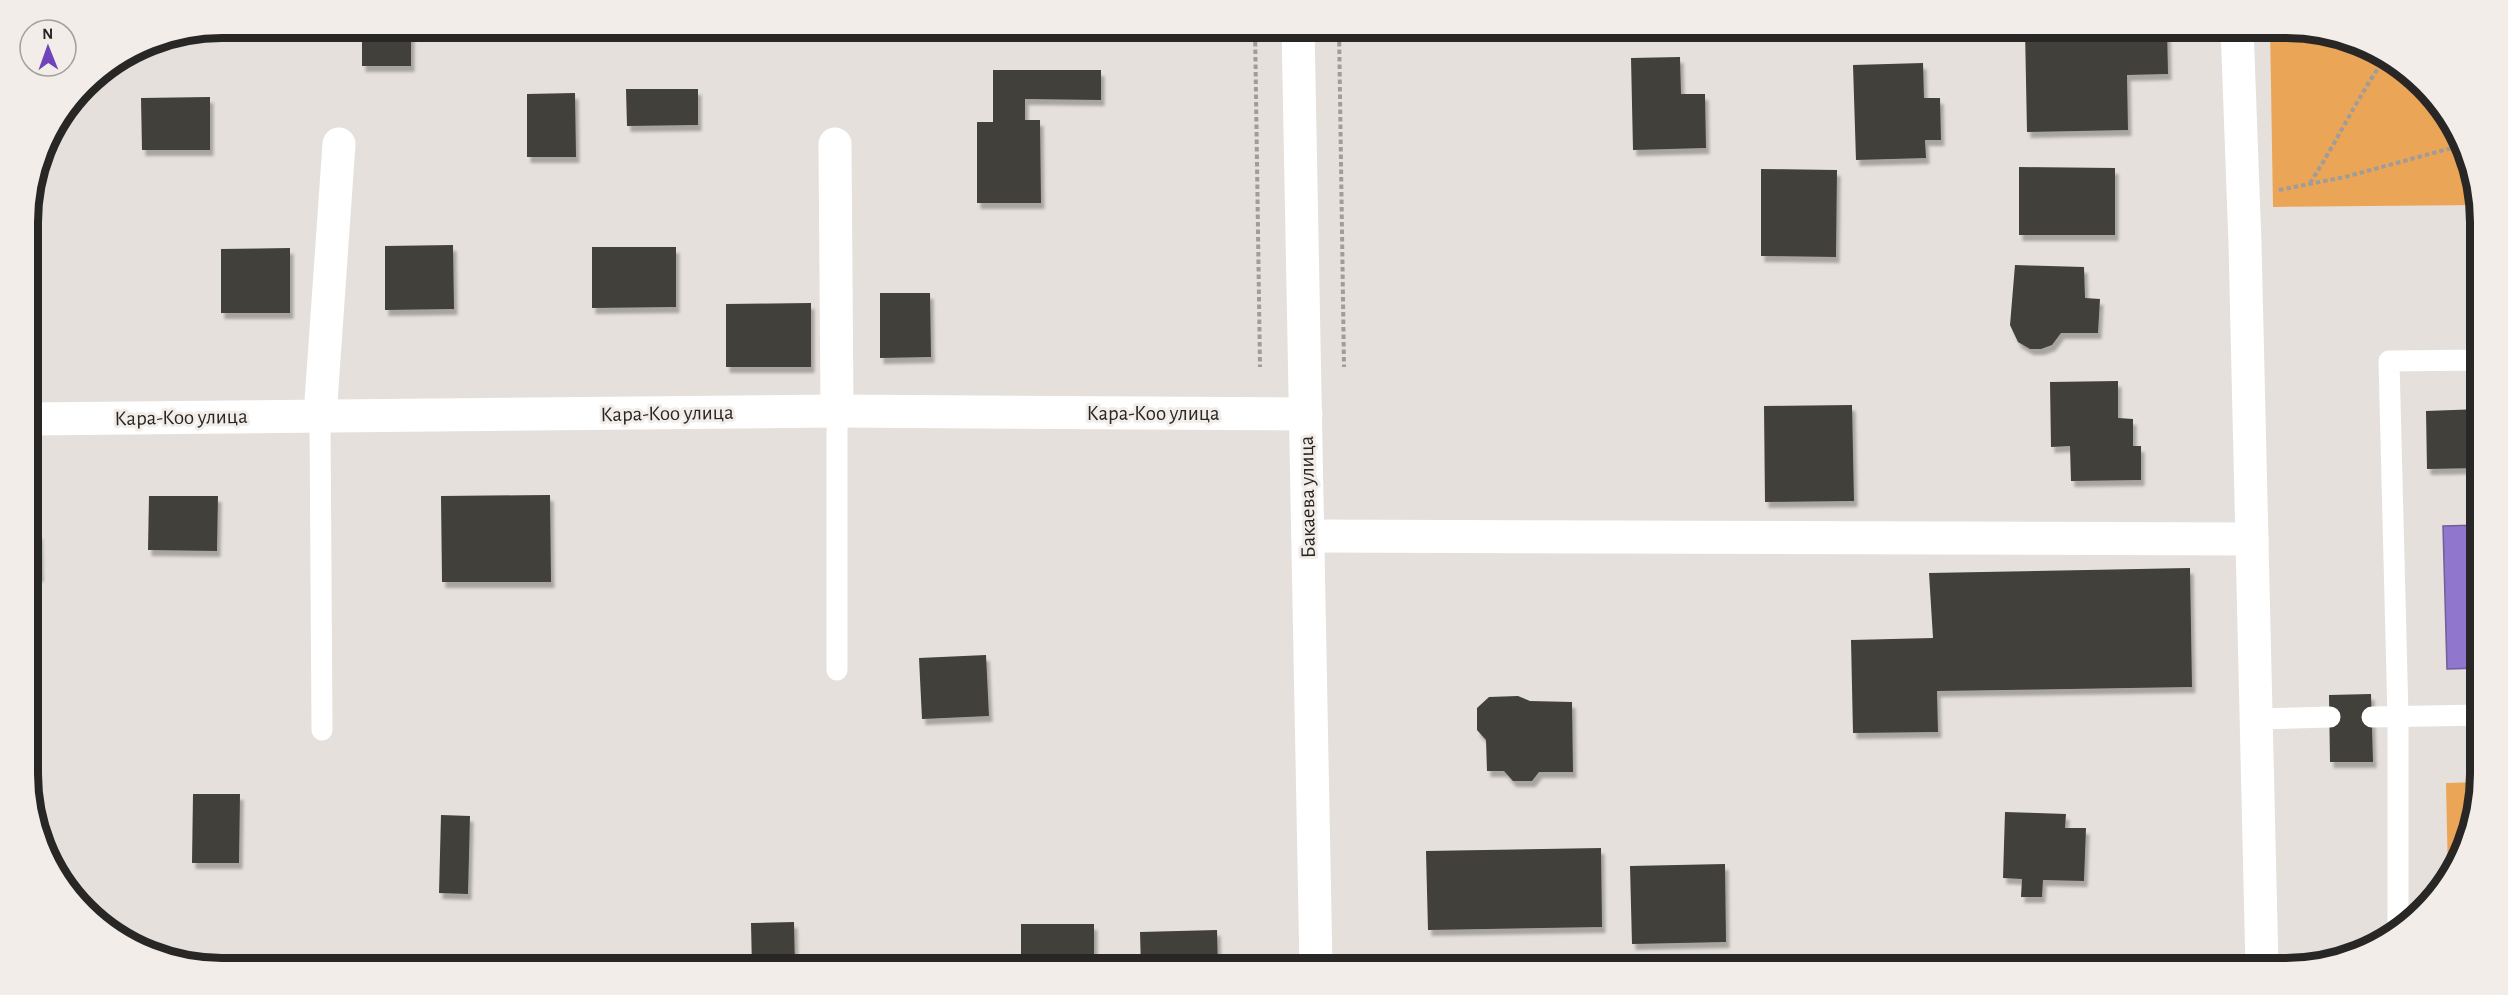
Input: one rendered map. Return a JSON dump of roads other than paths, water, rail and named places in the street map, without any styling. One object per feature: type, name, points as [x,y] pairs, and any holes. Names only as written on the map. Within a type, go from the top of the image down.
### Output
[{"type":"street","name":"Бакаева улица","points":[[1298,38],[1316,957]]},
{"type":"street","points":[[2237,38],[2262,957]]},
{"type":"street","points":[[321,416],[339,144]]},
{"type":"street","points":[[835,144],[837,411]]},
{"type":"street","name":"Кара-Коо улица","points":[[38,419],[837,411],[1306,414]]},
{"type":"street","points":[[1308,536],[2252,539]]},
{"type":"lane","points":[[2398,920],[2398,717],[2389,361],[2470,360]]},
{"type":"lane","points":[[837,411],[837,670]]},
{"type":"lane","points":[[321,416],[322,730]]},
{"type":"lane","points":[[2372,717],[2470,715]]},
{"type":"lane","points":[[2257,719],[2330,717]]}]
